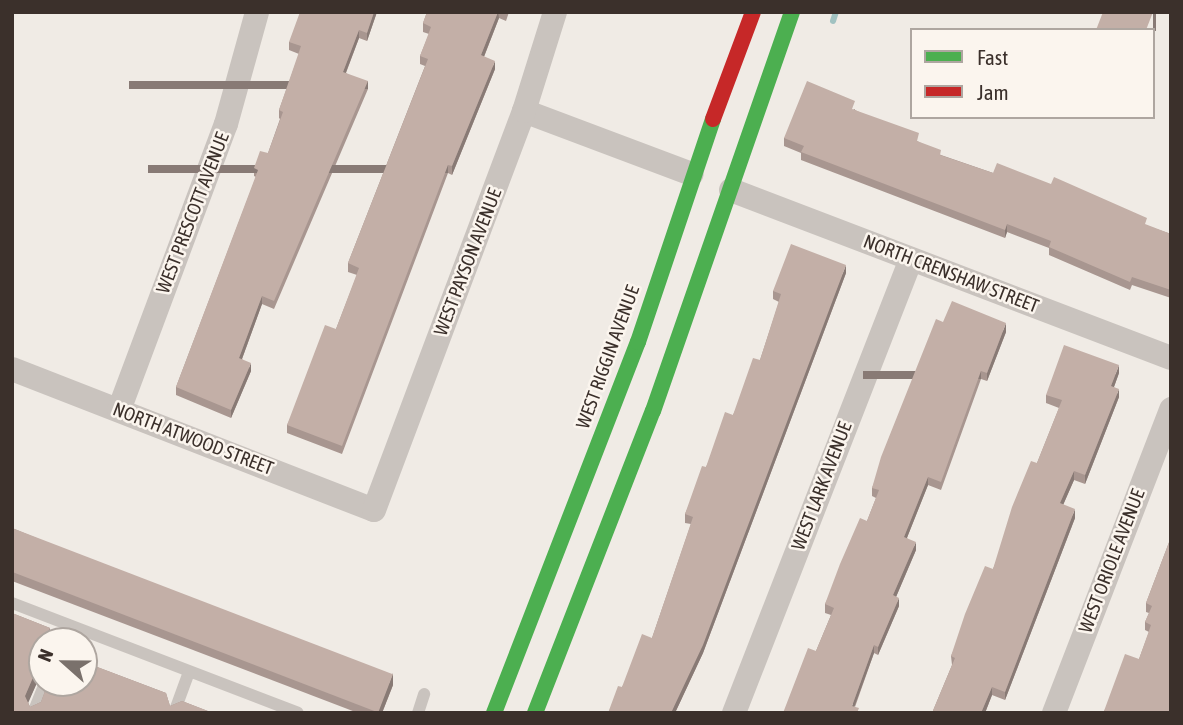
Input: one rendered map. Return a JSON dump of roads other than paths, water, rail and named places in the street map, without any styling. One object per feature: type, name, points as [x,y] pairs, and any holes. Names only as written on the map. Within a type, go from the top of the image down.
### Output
[{"type":"main road","name":"WEST RIGGIN AVENUE","points":[[494,713],[638,342],[692,174],[753,12]]},
{"type":"main road","points":[[731,190],[721,172],[721,154],[769,12]]},
{"type":"main road","points":[[535,713],[626,479],[731,190],[792,12]]},
{"type":"main road","points":[[692,174],[701,182],[696,226]]},
{"type":"main road","points":[[653,353],[662,328]]},
{"type":"main road","points":[[626,479],[631,418]]},
{"type":"street","name":"WEST PRESCOTT AVENUE","points":[[119,410],[226,124],[257,12]]},
{"type":"street","name":"WEST PAYSON AVENUE","points":[[374,510],[524,111],[555,12]]},
{"type":"street","points":[[524,111],[692,174]]},
{"type":"street","name":"NORTH CRENSHAW STREET","points":[[731,190],[1171,358]]},
{"type":"street","name":"WEST LARK AVENUE","points":[[734,713],[911,259]]},
{"type":"street","name":"NORTH ATWOOD STREET","points":[[12,369],[374,510]]},
{"type":"street","name":"WEST ORIOLE AVENUE","points":[[1054,713],[1171,410]]},
{"type":"lane","points":[[12,603],[298,713]]},
{"type":"lane","points":[[174,713],[189,672]]},
{"type":"lane","points":[[418,713],[424,694]]},
{"type":"waterway","points":[[833,21],[836,12]]}]
